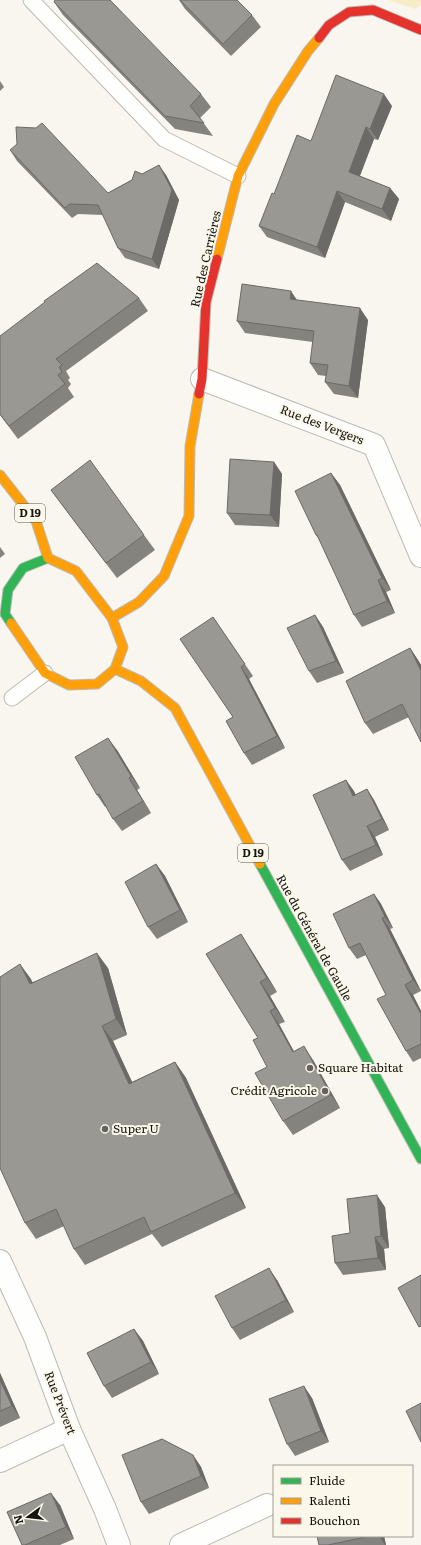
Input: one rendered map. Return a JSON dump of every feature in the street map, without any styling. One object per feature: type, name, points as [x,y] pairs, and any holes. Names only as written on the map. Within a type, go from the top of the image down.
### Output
[{"type":"main road","name":"Rue des Carrières","points":[[112,618],[139,602],[164,576],[189,516],[190,446],[202,379],[206,302],[238,176],[274,104],[308,51],[345,6],[373,10],[421,30]]},
{"type":"main road","name":"D 19","points":[[0,475],[36,521],[48,558]]},
{"type":"main road","points":[[48,558],[76,571],[112,618],[123,646],[115,669],[96,684],[68,685],[45,673],[2,615],[8,590],[23,568],[48,558]]},
{"type":"main road","name":"Rue du Général de Gaulle","points":[[115,669],[140,681],[175,708],[421,1159]]},
{"type":"street","name":"Rue des Vergers","points":[[202,379],[374,446],[421,556]]},
{"type":"street","name":"Rue Prévert","points":[[0,1261],[35,1337],[69,1429],[105,1509],[119,1545]]},
{"type":"street","points":[[0,1460],[69,1429]]},
{"type":"street","points":[[181,1545],[267,1505]]},
{"type":"lane","points":[[31,0],[164,139],[238,176]]},
{"type":"lane","points":[[12,698],[45,673]]},
{"type":"shaded area","points":[[389,0],[421,0],[421,5],[415,9]]},
{"type":"building","points":[[55,0],[110,0],[201,94],[190,106],[204,123],[165,116],[54,2]]},
{"type":"building","points":[[180,0],[237,0],[252,15],[223,44]]},
{"type":"building","points":[[336,75],[384,94],[370,129],[366,127],[349,172],[390,188],[382,209],[337,191],[317,247],[259,226],[272,193],[274,194],[297,135],[311,141]]},
{"type":"building","points":[[42,123],[108,193],[132,180],[135,171],[142,174],[159,165],[172,190],[152,259],[118,248],[98,205],[70,204],[65,208],[10,150],[17,144],[16,127],[36,128]]},
{"type":"building","points":[[97,263],[139,298],[56,359],[62,365],[59,367],[62,372],[58,375],[65,384],[9,426],[0,414],[0,336],[45,302],[44,301]]},
{"type":"building","points":[[242,284],[291,291],[290,299],[360,308],[349,386],[325,382],[328,365],[310,363],[314,331],[237,321]]},
{"type":"building","points":[[230,459],[274,462],[270,515],[227,513]]},
{"type":"building","points":[[90,460],[144,535],[106,563],[51,490]]},
{"type":"building","points":[[331,473],[382,578],[378,580],[387,601],[354,615],[295,491]]},
{"type":"building","points":[[315,615],[336,661],[309,671],[287,628]]},
{"type":"building","points":[[213,617],[245,664],[241,667],[277,736],[244,753],[226,721],[233,717],[180,639]]},
{"type":"building","points":[[410,648],[421,671],[421,742],[402,704],[365,723],[346,681]]},
{"type":"building","points":[[108,738],[131,776],[129,778],[143,801],[113,819],[75,757]]},
{"type":"building","points":[[346,780],[353,796],[367,789],[382,819],[367,826],[376,845],[342,860],[313,795]]},
{"type":"building","points":[[156,864],[180,910],[148,927],[125,882]]},
{"type":"building","points":[[374,894],[385,917],[382,918],[413,980],[405,985],[421,1014],[421,1044],[406,1051],[377,999],[386,995],[360,943],[349,948],[333,914]]},
{"type":"building","points":[[241,934],[267,978],[260,982],[275,1008],[270,1011],[293,1052],[304,1046],[331,1095],[283,1121],[255,1073],[267,1067],[253,1040],[258,1038],[206,954]]},
{"type":"building","name":"Super U","points":[[97,953],[116,1019],[102,1026],[129,1084],[175,1062],[235,1193],[151,1232],[144,1217],[74,1249],[56,1209],[25,1223],[0,1168],[0,977],[20,964],[30,984]]},
{"type":"building","points":[[377,1195],[381,1236],[375,1237],[378,1258],[335,1263],[332,1236],[350,1233],[347,1199]]},
{"type":"building","points":[[269,1268],[286,1300],[232,1328],[215,1296]]},
{"type":"building","points":[[421,1275],[421,1326],[419,1327],[398,1288]]},
{"type":"building","points":[[134,1329],[151,1362],[104,1386],[87,1353]]},
{"type":"building","points":[[0,1380],[12,1406],[0,1411]]},
{"type":"building","points":[[304,1386],[321,1431],[287,1444],[269,1399]]},
{"type":"building","points":[[421,1403],[421,1442],[406,1411]]},
{"type":"building","points":[[162,1439],[193,1455],[201,1476],[141,1502],[122,1455]]},
{"type":"building","points":[[51,1493],[66,1527],[22,1545],[7,1512]]},
{"type":"building","points":[[317,1537],[365,1537],[328,1545],[319,1545]]},
{"type":"traffic: fast","points":[[11,623],[5,614],[8,590],[23,568],[48,558]]},
{"type":"traffic: fast","points":[[260,864],[421,1159]]},
{"type":"traffic: slow","points":[[217,259],[238,176],[274,104],[308,51],[319,38]]},
{"type":"traffic: slow","points":[[112,618],[139,602],[164,576],[189,516],[190,446],[199,394]]},
{"type":"traffic: slow","points":[[0,475],[36,521],[48,558]]},
{"type":"traffic: slow","points":[[11,623],[45,673],[69,685],[97,684],[115,669],[123,647],[112,618],[76,571],[48,558]]},
{"type":"traffic: slow","points":[[115,669],[141,681],[175,708],[260,864]]},
{"type":"traffic: jam","points":[[319,38],[329,25],[349,12],[373,10],[421,30]]},
{"type":"traffic: jam","points":[[199,394],[202,379],[206,302],[217,259]]},
{"type":"place","name":"Square Habitat","points":[[310,1068]]},
{"type":"place","name":"Crédit Agricole","points":[[325,1091]]},
{"type":"place","name":"Super U","points":[[105,1129]]}]
